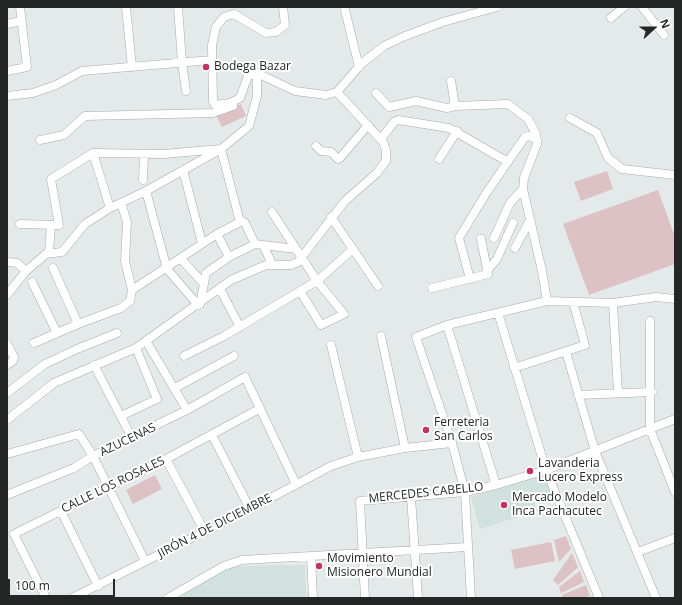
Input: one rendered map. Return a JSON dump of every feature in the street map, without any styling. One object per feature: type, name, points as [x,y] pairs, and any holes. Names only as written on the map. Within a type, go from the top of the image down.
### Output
[{"type":"street","points":[[7,71],[27,67],[20,7]]},
{"type":"street","points":[[126,7],[132,67]]},
{"type":"street","points":[[178,7],[182,62],[186,91]]},
{"type":"street","points":[[240,98],[230,103],[221,105],[215,105],[212,101],[212,45],[216,27],[224,17],[234,14],[266,33],[276,32],[285,25],[283,7]]},
{"type":"street","points":[[40,140],[64,135],[85,116],[213,113],[236,105],[248,76],[257,73],[295,91],[326,95],[337,92],[358,67],[384,46],[404,36],[443,22],[496,7]]},
{"type":"street","points":[[611,18],[624,7]]},
{"type":"street","points":[[642,7],[664,35]]},
{"type":"street","points":[[345,10],[358,67]]},
{"type":"street","points":[[7,24],[21,21]]},
{"type":"street","points":[[7,96],[39,91],[56,85],[82,71],[212,60]]},
{"type":"street","points":[[7,295],[26,271],[49,252],[62,252],[85,224],[120,202],[146,191],[221,149],[249,126],[258,96],[257,73]]},
{"type":"street","points":[[451,81],[454,104]]},
{"type":"street","points":[[7,420],[54,383],[136,348],[246,272],[272,264],[295,264],[331,217],[348,198],[377,173],[386,160],[386,150],[381,139],[337,92]]},
{"type":"street","points":[[376,93],[389,107],[416,102],[447,108],[452,107],[454,104]]},
{"type":"street","points":[[454,104],[458,107],[508,104],[528,119],[534,128],[538,140],[524,178],[523,189],[547,301]]},
{"type":"street","points":[[570,118],[597,133],[608,158],[622,169],[675,175]]},
{"type":"street","points":[[381,139],[394,122],[398,120],[448,128],[457,131],[508,162]]},
{"type":"street","points":[[316,146],[321,151],[331,152],[338,159],[368,125]]},
{"type":"street","points":[[439,159],[457,131]]},
{"type":"street","points":[[470,279],[459,238],[525,137],[529,136],[538,140]]},
{"type":"street","points":[[20,224],[59,225],[50,179],[93,153],[186,153],[221,149]]},
{"type":"street","points":[[221,149],[240,222]]},
{"type":"street","points":[[93,153],[110,208]]},
{"type":"street","points":[[143,180],[144,154]]},
{"type":"street","points":[[183,170],[202,243]]},
{"type":"street","points":[[494,238],[510,203],[523,189]]},
{"type":"street","points":[[146,191],[166,269],[199,304]]},
{"type":"street","points":[[34,343],[78,324],[121,308],[130,301],[132,290],[125,261],[127,222],[120,202]]},
{"type":"street","points":[[272,212],[317,281],[344,314],[321,325],[300,291]]},
{"type":"street","points":[[331,217],[378,286]]},
{"type":"street","points":[[516,248],[530,220]]},
{"type":"street","points":[[132,290],[166,269],[202,243],[240,222],[245,223],[272,264]]},
{"type":"street","points":[[432,288],[487,275],[514,223]]},
{"type":"street","points":[[49,252],[50,225]]},
{"type":"street","points":[[217,234],[229,257]]},
{"type":"street","points":[[480,239],[488,271]]},
{"type":"street","points":[[199,304],[207,271],[229,257],[259,245],[296,249]]},
{"type":"street","points":[[184,356],[240,326],[317,281],[353,249]]},
{"type":"street","points":[[180,259],[204,283]]},
{"type":"street","points":[[7,262],[18,263],[26,271]]},
{"type":"street","points":[[54,268],[78,324]]},
{"type":"street","points":[[32,282],[57,333]]},
{"type":"street","points":[[220,289],[240,326]]},
{"type":"street","points":[[471,598],[465,492],[452,443],[416,340],[418,334],[447,325],[547,301],[613,303],[656,297],[675,300]]},
{"type":"street","points":[[514,368],[583,347],[585,342],[573,302]]},
{"type":"street","points":[[613,303],[618,393]]},
{"type":"street","points":[[498,313],[546,470],[599,598]]},
{"type":"street","points":[[650,321],[652,392],[650,429],[675,492]]},
{"type":"street","points":[[447,325],[496,485]]},
{"type":"street","points":[[7,393],[45,364],[77,348],[117,333]]},
{"type":"street","points":[[381,336],[406,448]]},
{"type":"street","points":[[146,341],[187,410]]},
{"type":"street","points":[[7,344],[14,357],[13,361],[7,365]]},
{"type":"street","points":[[331,345],[358,457]]},
{"type":"street","points":[[121,416],[157,399],[136,348]]},
{"type":"street","points":[[566,352],[595,451],[656,598]]},
{"type":"street","points":[[175,388],[234,356]]},
{"type":"street","points":[[94,365],[132,438]]},
{"type":"street","name":"AZUCENAS","points":[[7,495],[74,468],[93,456],[187,410],[245,378],[259,410]]},
{"type":"street","points":[[578,395],[652,392]]},
{"type":"street","points":[[259,410],[296,484]]},
{"type":"street","name":"CALLE LOS ROSALES","points":[[46,598],[14,534],[108,488],[259,410]]},
{"type":"street","name":"MERCEDES CABELLO","points":[[362,553],[359,504],[363,500],[465,492],[496,485],[546,470],[675,419]]},
{"type":"street","points":[[7,454],[79,434],[93,456],[145,562]]},
{"type":"street","points":[[212,435],[250,509]]},
{"type":"street","name":"JIRÓN 4 DE DICIEMBRE","points":[[72,598],[205,532],[331,466],[358,457],[406,448],[452,443]]},
{"type":"street","points":[[166,458],[205,532]]},
{"type":"street","points":[[411,497],[418,598]]},
{"type":"street","points":[[61,510],[98,586]]},
{"type":"street","points":[[638,552],[675,538]]},
{"type":"street","points":[[168,598],[177,595],[232,562],[242,560],[311,558],[414,549],[468,547]]},
{"type":"street","points":[[362,553],[365,598]]},
{"type":"street","points":[[311,558],[313,598]]},
{"type":"shaded area","points":[[241,104],[246,116],[222,127],[216,115]]},
{"type":"shaded area","points":[[607,171],[613,189],[581,201],[574,182]]},
{"type":"shaded area","points":[[658,190],[675,237],[675,264],[589,295],[563,224]]},
{"type":"shaded area","name":"Mercado Modelo Inca Pachacutec","points":[[545,474],[551,493],[533,499],[537,511],[480,529],[471,497]]},
{"type":"shaded area","points":[[155,475],[162,489],[133,504],[126,490]]},
{"type":"shaded area","points":[[566,536],[571,549],[559,562],[554,540]]},
{"type":"shaded area","points":[[551,542],[555,561],[515,569],[511,550]]},
{"type":"shaded area","points":[[572,553],[578,567],[558,585],[553,580]]},
{"type":"shaded area","points":[[305,565],[306,598],[184,598],[181,594],[227,569],[239,566]]},
{"type":"shaded area","points":[[580,571],[584,582],[561,593],[559,587]]},
{"type":"shaded area","points":[[586,585],[590,596],[580,598],[563,598],[562,595]]},
{"type":"place","name":"Bodega Bazar","points":[[206,67]]},
{"type":"place","name":"Ferreteria San Carlos","points":[[426,430]]},
{"type":"place","name":"Lavanderia Lucero Express","points":[[530,471]]},
{"type":"place","name":"Mercado Modelo Inca Pachacutec","points":[[504,505]]},
{"type":"place","name":"Movimiento Misionero Mundial","points":[[319,566]]}]
